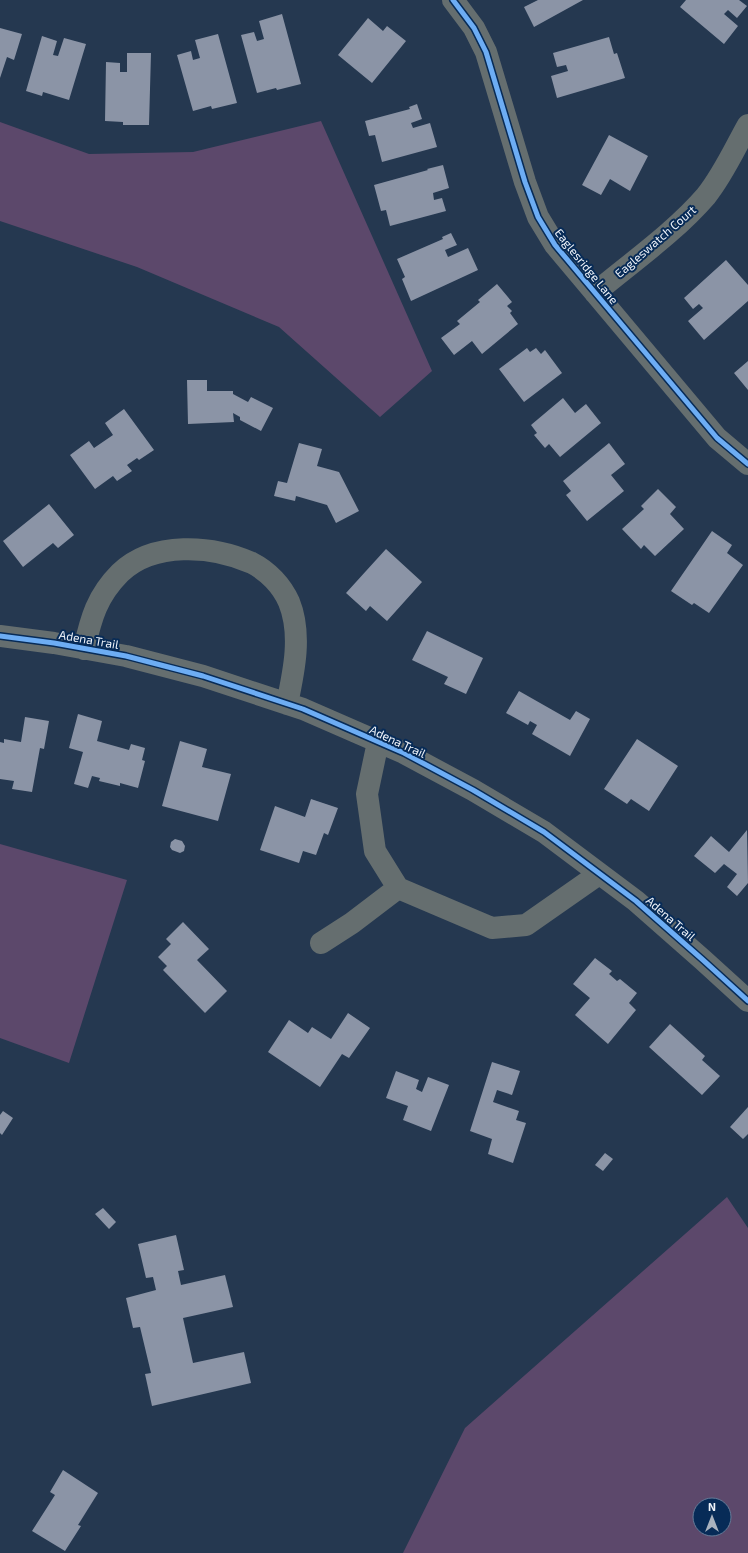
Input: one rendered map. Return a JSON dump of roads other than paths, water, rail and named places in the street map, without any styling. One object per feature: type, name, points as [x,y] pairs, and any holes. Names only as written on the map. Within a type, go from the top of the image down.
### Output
[{"type":"street","name":"Eaglesridge Lane","points":[[453,0],[474,28],[486,52],[525,182],[538,217],[555,245],[717,438],[748,464]]},
{"type":"street","name":"Eagleswatch Court","points":[[595,293],[682,221],[706,195],[720,175],[748,125]]},
{"type":"street","points":[[84,648],[90,622],[97,603],[121,572],[136,562],[153,553],[169,551],[212,551],[231,556],[253,564],[270,575],[280,587],[289,603],[294,622],[296,642],[293,677],[287,704]]},
{"type":"street","name":"Adena Trail","points":[[0,636],[84,648],[126,656],[203,676],[303,709],[404,753],[473,790],[544,832],[636,901],[704,960],[748,1001]]},
{"type":"street","points":[[378,742],[367,794],[376,851],[398,888],[492,928],[526,925],[599,874]]},
{"type":"street","points":[[321,943],[352,923],[398,888]]}]
